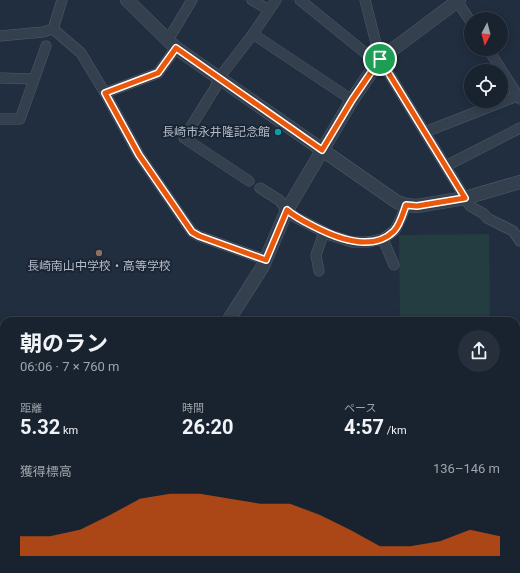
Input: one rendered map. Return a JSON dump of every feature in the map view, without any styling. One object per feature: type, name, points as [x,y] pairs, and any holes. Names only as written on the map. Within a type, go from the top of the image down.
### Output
[{"type":"street","points":[[53,29],[62,0]]},
{"type":"street","points":[[127,0],[172,44],[397,202],[417,206],[465,198],[520,182]]},
{"type":"street","points":[[105,93],[158,73],[192,0]]},
{"type":"street","points":[[252,0],[269,10]]},
{"type":"street","points":[[249,181],[184,138],[220,78],[276,0]]},
{"type":"street","points":[[300,0],[369,56],[380,59]]},
{"type":"street","points":[[365,0],[380,59],[470,206],[484,214],[494,216],[520,229]]},
{"type":"street","points":[[231,317],[263,266],[287,210],[352,100],[380,59],[457,0],[465,12]]},
{"type":"street","points":[[0,36],[43,32],[53,29]]},
{"type":"street","points":[[53,29],[81,53],[139,155],[192,232],[199,236],[266,260]]},
{"type":"street","points":[[253,34],[352,100]]},
{"type":"street","points":[[0,119],[20,119],[46,46]]},
{"type":"street","points":[[425,132],[519,97],[493,56]]},
{"type":"street","points":[[0,78],[34,79]]},
{"type":"street","points":[[446,166],[520,128]]},
{"type":"street","points":[[260,188],[279,200],[295,217],[330,235],[352,242],[368,242],[383,239],[395,230],[402,218],[406,205]]},
{"type":"street","points":[[484,214],[487,218],[513,231],[520,241]]},
{"type":"street","points":[[319,271],[316,255],[324,232]]},
{"type":"street","points":[[383,239],[394,265]]},
{"type":"green space","points":[[489,234],[490,317],[400,317],[399,235]]},
{"type":"place","name":"長崎市永井隆記念館","points":[[278,132]]},
{"type":"place","name":"長崎南山中学校・高等学校","points":[[99,253]]},
{"type":"route","points":[[176,48],[322,150],[352,100],[380,59],[465,198],[417,206],[406,205],[402,218],[395,230],[383,239],[368,242],[352,242],[330,235],[295,217],[287,210],[266,260],[199,236],[192,232],[139,155],[105,93],[158,73],[176,48]]}]
